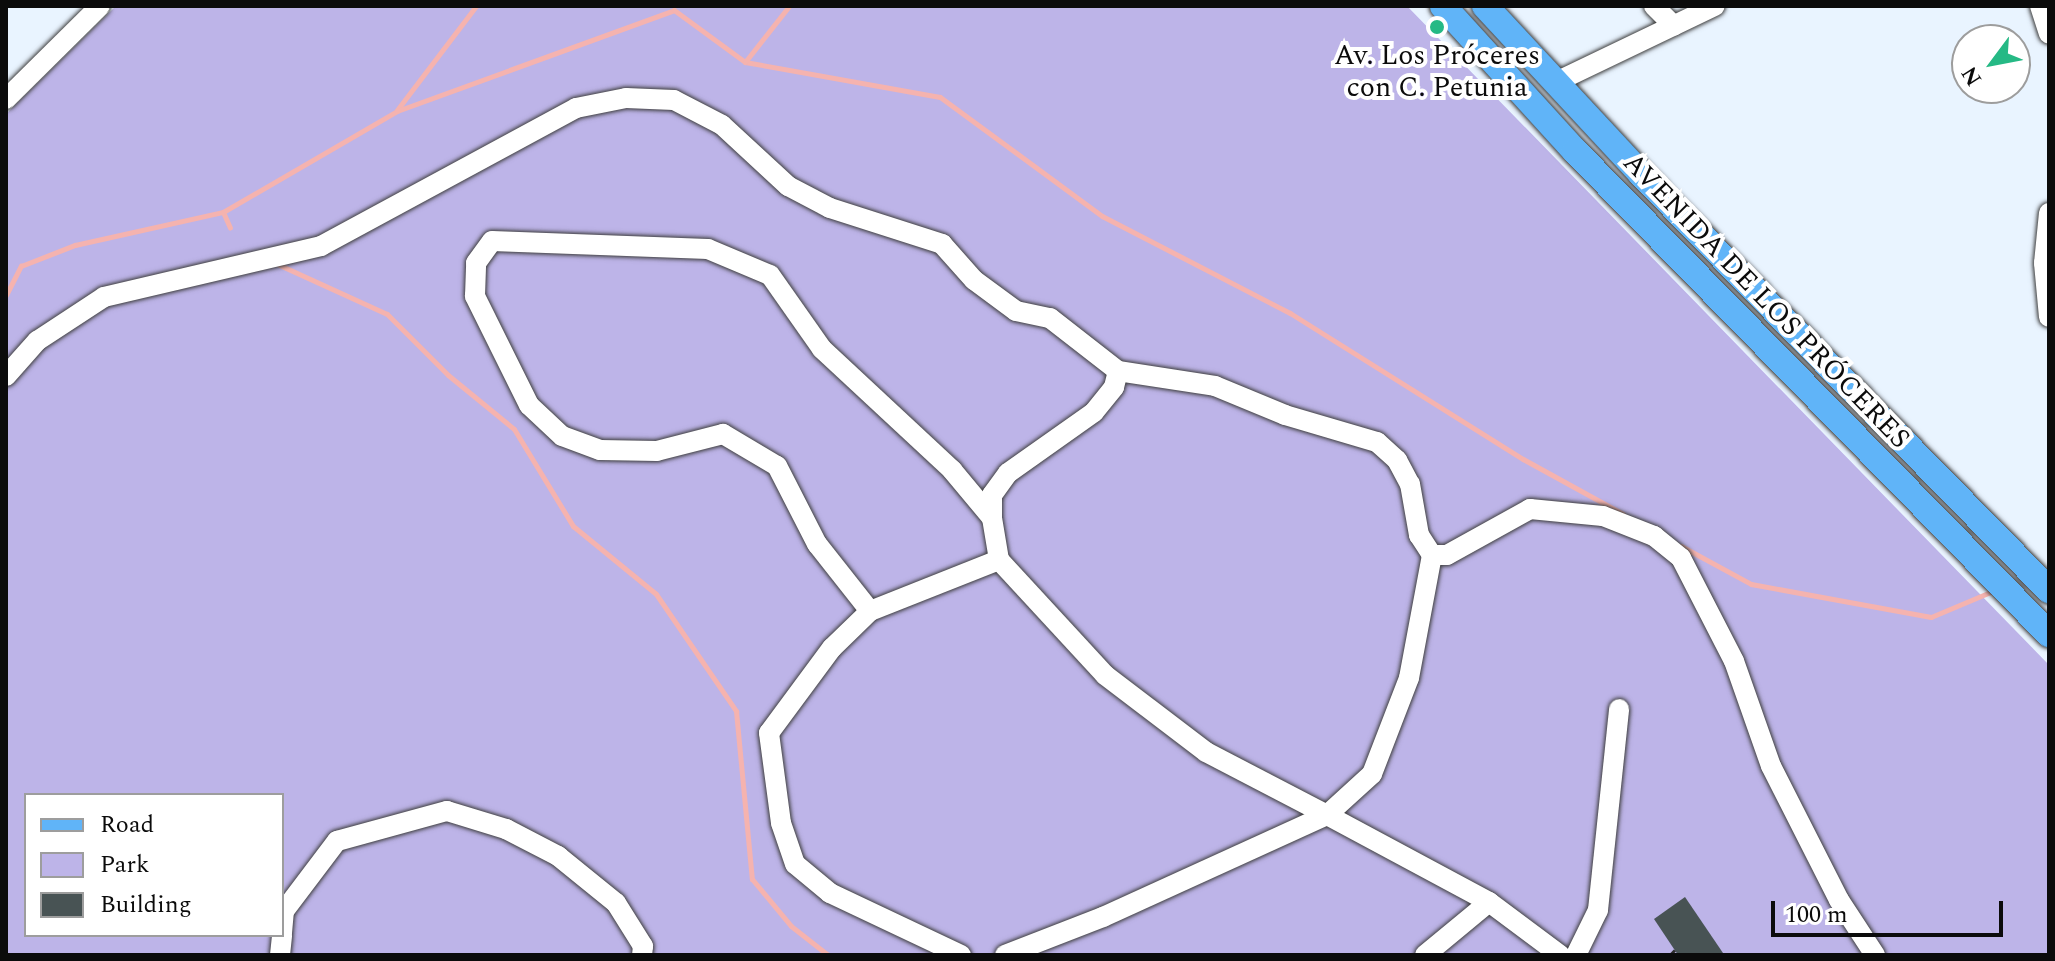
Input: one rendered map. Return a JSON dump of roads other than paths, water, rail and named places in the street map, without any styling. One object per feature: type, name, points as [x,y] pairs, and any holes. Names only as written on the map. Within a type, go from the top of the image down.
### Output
[{"type":"main road","name":"AVENIDA DE LOS PRÓCERES","points":[[1443,6],[1513,86],[2049,634]]},
{"type":"main road","name":"AVENIDA DE LOS PRÓCERES","points":[[1485,6],[1554,83],[2049,590]]},
{"type":"street","points":[[6,99],[100,6]]},
{"type":"street","points":[[1654,6],[1674,26]]},
{"type":"street","points":[[1554,83],[1715,6]]},
{"type":"street","points":[[2040,6],[2049,34]]},
{"type":"street","points":[[6,376],[37,341],[104,297],[321,246],[409,203],[516,136],[576,108],[626,98],[674,100],[722,125],[788,186],[830,208],[942,244],[974,280],[1016,311],[1050,318],[1118,371],[1215,386],[1285,415],[1377,442],[1397,460],[1410,484],[1419,535],[1432,555],[1409,678],[1372,774],[1327,815],[1103,917],[1005,955]]},
{"type":"street","points":[[2049,213],[2044,277],[2049,317]]},
{"type":"street","points":[[870,611],[817,544],[777,466],[723,434],[657,451],[600,450],[562,436],[529,405],[475,296],[476,263],[492,241],[708,249],[770,275],[822,349],[952,470],[992,518]]},
{"type":"street","points":[[1118,371],[1114,387],[1094,412],[1008,473],[992,495],[992,518],[999,560],[1105,675],[1206,752],[1489,902],[1560,955]]},
{"type":"street","points":[[1432,555],[1447,555],[1530,509],[1603,516],[1654,536],[1681,558],[1734,661],[1771,766],[1839,900],[1875,955]]},
{"type":"street","points":[[961,955],[830,893],[795,864],[781,823],[769,733],[832,648],[870,611],[999,560]]},
{"type":"street","points":[[1576,955],[1598,910],[1619,709]]},
{"type":"street","points":[[284,911],[337,841],[447,811],[506,829],[558,856],[616,903],[643,946],[642,955]]},
{"type":"street","points":[[1425,955],[1489,902]]},
{"type":"waterway","points":[[397,110],[476,6]]},
{"type":"waterway","points":[[6,295],[21,266],[75,245],[223,212],[397,111],[674,10],[745,62],[789,6]]},
{"type":"waterway","points":[[745,62],[940,97],[1102,216],[1290,313],[1523,459],[1623,514]]},
{"type":"waterway","points":[[223,212],[230,228]]},
{"type":"waterway","points":[[275,263],[387,314],[448,375],[514,429],[573,526],[656,594],[736,711],[752,879],[791,926],[828,955]]},
{"type":"waterway","points":[[1681,546],[1751,584],[1931,617],[1993,591]]},
{"type":"place","name":"Av. Los Próceres con C. Petunia","points":[[1437,27]]}]
